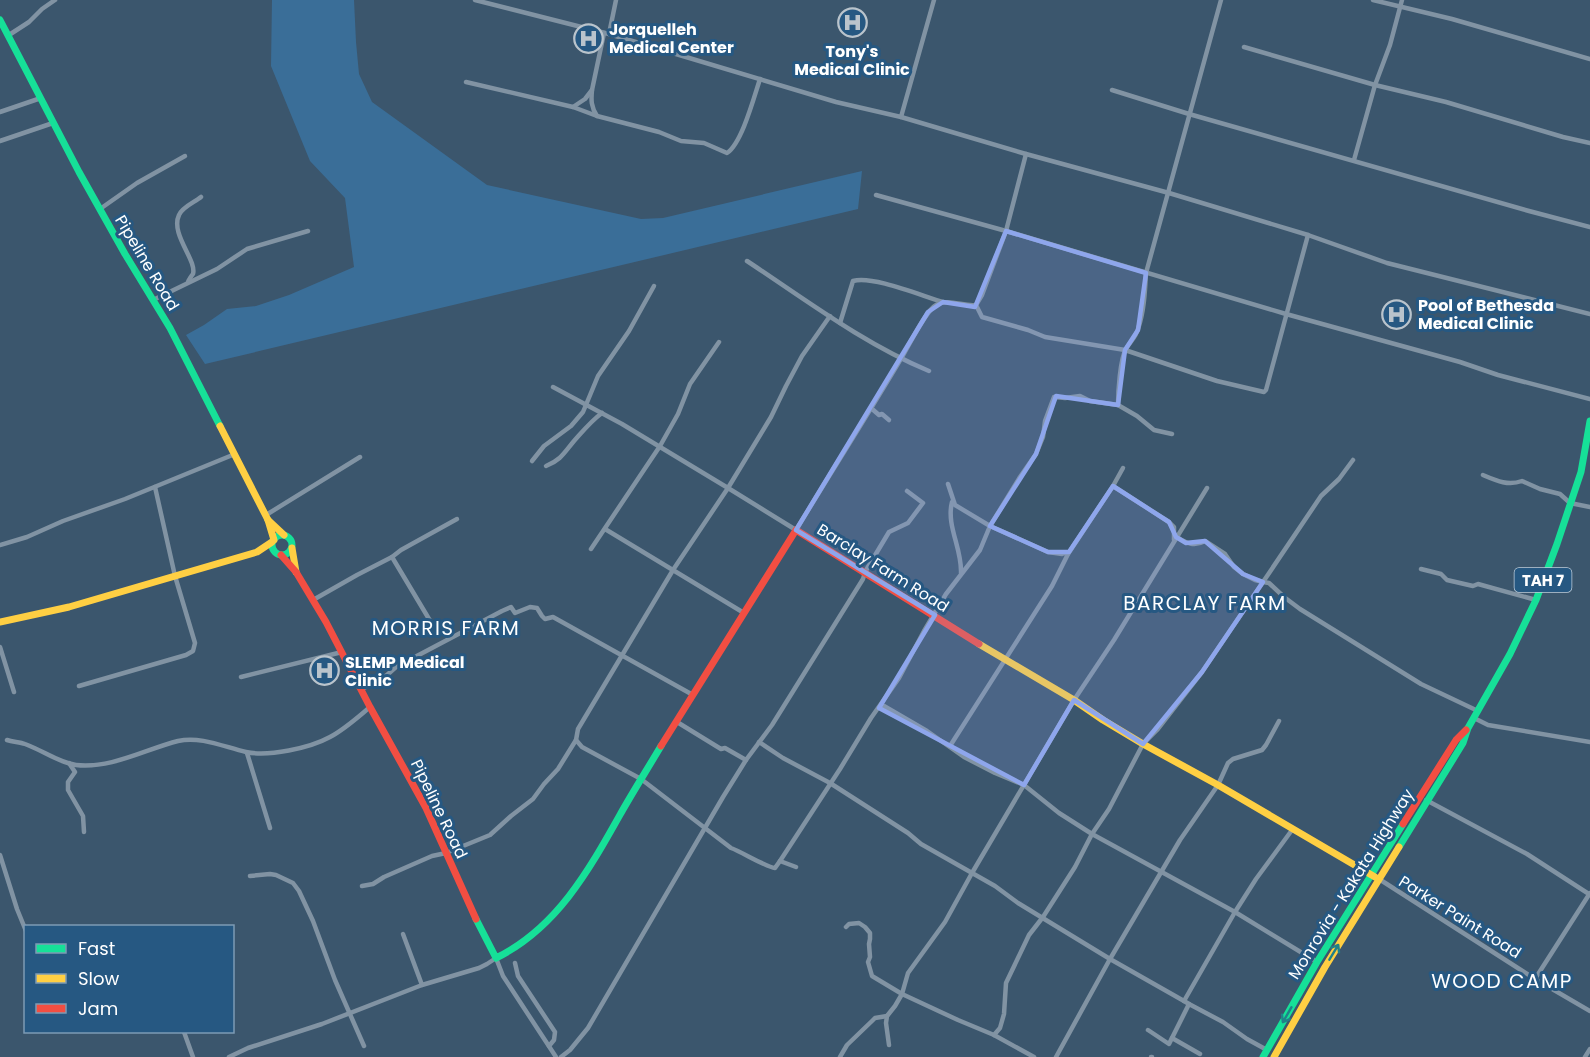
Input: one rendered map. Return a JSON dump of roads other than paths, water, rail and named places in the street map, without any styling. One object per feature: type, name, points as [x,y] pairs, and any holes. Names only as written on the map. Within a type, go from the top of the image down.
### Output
[{"type":"main road","name":"Pipeline Road","points":[[1,23],[52,123],[170,328],[267,518],[273,541]]},
{"type":"main road","name":"Monrovia - Kakata Highway","points":[[1276,1056],[1325,967],[1462,743],[1510,654],[1536,600],[1581,471],[1590,421]]},
{"type":"main road","name":"Pipeline Road","points":[[267,518],[284,535]]},
{"type":"main road","name":"Barclay Farm Road","points":[[496,957],[519,946],[561,907],[577,885],[796,530],[1143,744],[1379,879]]},
{"type":"main road","points":[[0,622],[69,607],[257,552],[278,536],[284,535],[291,540],[292,548],[289,553],[279,555],[257,552]]},
{"type":"main road","points":[[273,541],[272,548],[279,555]]},
{"type":"main road","name":"Pipeline Road","points":[[292,548],[296,572]]},
{"type":"main road","name":"Pipeline Road","points":[[279,555],[296,572],[314,600],[426,808],[478,923],[496,957]]},
{"type":"main road","name":"Monrovia - Kakata Highway","points":[[1265,1054],[1317,962],[1371,875],[1456,741],[1468,729]]},
{"type":"street","points":[[42,9],[46,0]]},
{"type":"street","points":[[9,35],[55,0]]},
{"type":"street","points":[[475,0],[607,34],[836,102],[901,117],[1169,194],[1308,235],[1387,263],[1590,314]]},
{"type":"street","points":[[597,116],[591,100],[592,90],[616,0]]},
{"type":"street","points":[[901,117],[934,0]]},
{"type":"street","points":[[1118,405],[1118,389],[1125,350],[1138,330],[1144,301],[1146,273],[1221,0]]},
{"type":"street","points":[[1373,0],[1462,22],[1590,59]]},
{"type":"street","points":[[1354,160],[1402,0]]},
{"type":"street","points":[[1244,47],[1590,143]]},
{"type":"street","points":[[466,82],[573,107],[597,116],[659,132],[681,141],[704,143],[728,153],[739,138],[760,79]]},
{"type":"street","points":[[573,107],[585,99],[592,90]]},
{"type":"street","points":[[1112,90],[1189,114],[1590,227]]},
{"type":"street","points":[[0,111],[41,98]]},
{"type":"street","points":[[0,141],[52,123]]},
{"type":"street","points":[[840,323],[853,281],[859,279],[890,285],[943,302],[976,305],[982,295],[1006,231],[1026,154]]},
{"type":"street","points":[[100,209],[137,183],[185,156]]},
{"type":"street","points":[[876,195],[1460,362],[1498,375],[1590,399]]},
{"type":"street","points":[[188,282],[193,275],[193,268],[180,237],[178,216],[180,212],[201,197]]},
{"type":"street","points":[[153,300],[217,269],[247,249],[308,231]]},
{"type":"street","points":[[976,305],[982,317],[1045,337],[1125,350],[1217,381],[1264,392],[1308,235]]},
{"type":"street","points":[[747,261],[840,323],[901,360],[929,371]]},
{"type":"street","points":[[532,461],[544,446],[571,426],[583,412],[598,376],[629,331],[654,286]]},
{"type":"street","points":[[553,387],[660,446],[796,530],[928,312],[935,305],[943,302]]},
{"type":"street","points":[[362,886],[373,884],[432,856],[490,836],[533,799],[558,769],[576,740],[578,729],[673,570],[728,488],[771,417],[802,356],[830,316]]},
{"type":"street","points":[[591,549],[660,446],[678,414],[690,384],[719,342]]},
{"type":"street","points":[[576,740],[582,747],[641,779],[731,848],[769,867],[776,868],[870,718],[899,678],[946,594],[980,550],[990,526],[1036,453],[1054,397],[1080,396],[1118,405],[1137,416],[1154,430],[1172,434]]},
{"type":"street","points":[[871,408],[889,420]]},
{"type":"street","points":[[546,466],[556,463],[591,422],[602,413]]},
{"type":"street","points":[[0,545],[125,500],[235,454]]},
{"type":"street","points":[[267,518],[360,457]]},
{"type":"street","points":[[994,1035],[1000,1028],[1006,983],[1029,935],[1075,867],[1143,744],[1157,730],[1202,672],[1321,496],[1339,479],[1353,460]]},
{"type":"street","points":[[950,746],[1052,586],[1068,554],[1123,468]]},
{"type":"street","points":[[1483,475],[1504,483],[1514,484],[1522,481],[1560,494],[1570,503],[1590,507]]},
{"type":"street","points":[[948,484],[952,501],[950,523],[958,554],[960,575]]},
{"type":"street","points":[[1113,486],[1169,522],[1174,527],[1175,539]]},
{"type":"street","points":[[79,686],[193,651],[195,643],[175,576],[155,487]]},
{"type":"street","points":[[889,1045],[887,1016],[896,1006],[902,994],[908,973],[945,922],[1074,700],[1114,640],[1207,488]]},
{"type":"street","points":[[561,1057],[570,1050],[588,1028],[723,797],[746,760],[772,725],[863,579],[889,532],[908,523],[923,503],[907,491]]},
{"type":"street","points":[[952,501],[990,526],[1048,552],[1068,554]]},
{"type":"street","points":[[314,600],[457,519]]},
{"type":"street","points":[[605,529],[744,613]]},
{"type":"street","points":[[1175,539],[1198,544],[1205,541],[1225,554],[1234,567],[1243,574],[1269,583],[1300,609],[1421,684],[1478,711]]},
{"type":"street","points":[[392,557],[432,624]]},
{"type":"street","points":[[1421,569],[1441,574],[1447,580],[1473,586],[1478,584],[1536,600]]},
{"type":"street","points":[[362,689],[387,675],[396,667],[484,620],[511,607],[515,613],[530,607],[537,608],[545,619],[553,617],[693,695]]},
{"type":"street","points":[[0,647],[14,692]]},
{"type":"street","points":[[241,677],[342,652]]},
{"type":"street","points":[[879,708],[884,706],[974,762],[1024,785],[1059,813],[1092,834],[1235,912],[1317,962]]},
{"type":"street","points":[[8,741],[24,744],[75,765],[110,762],[180,741],[198,740],[247,753],[282,752],[313,745],[331,737],[370,707]]},
{"type":"street","points":[[1474,718],[1488,725],[1590,742]]},
{"type":"street","points":[[1056,1057],[1110,959],[1180,840],[1218,785],[1228,763],[1233,759],[1262,750],[1279,721]]},
{"type":"street","points":[[677,722],[721,749],[725,748],[746,760]]},
{"type":"street","points":[[759,742],[783,758],[830,783],[908,833],[921,844],[1110,959],[1223,1022],[1265,1054]]},
{"type":"street","points":[[247,753],[270,828]]},
{"type":"street","points":[[69,763],[75,772],[67,785],[82,816],[84,832]]},
{"type":"street","points":[[1426,800],[1527,854],[1590,893],[1535,979]]},
{"type":"street","points":[[1148,1030],[1169,1044],[1186,1003],[1235,912],[1292,830]]},
{"type":"street","points":[[0,855],[24,926]]},
{"type":"street","points":[[780,861],[796,867]]},
{"type":"street","points":[[250,876],[270,874],[282,877],[299,891],[364,1046]]},
{"type":"street","name":"Parker Paint Road","points":[[1379,879],[1535,979],[1590,1011]]},
{"type":"street","points":[[846,927],[849,924],[859,924],[870,933],[868,962],[872,976],[902,994],[994,1035],[1034,1057]]},
{"type":"street","points":[[403,934],[422,985]]},
{"type":"street","points":[[229,1057],[422,985],[479,968],[496,957]]},
{"type":"street","name":"Pipeline Road","points":[[496,957],[503,976],[556,1057]]},
{"type":"street","points":[[515,963],[518,976],[555,1032],[554,1040],[549,1046]]},
{"type":"street","points":[[840,1057],[848,1045],[875,1018],[887,1016]]},
{"type":"street","points":[[184,1033],[193,1057]]},
{"type":"street","points":[[1172,1038],[1200,1054]]},
{"type":"street","points":[[1585,1057],[1590,1049]]},
{"type":"place","name":"Tony's Medical Clinic","points":[[852,23]]},
{"type":"place","name":"Jorquelleh Medical Center","points":[[588,38]]},
{"type":"place","name":"Pool of Bethesda Medical Clinic","points":[[1397,314]]},
{"type":"place","name":"SLEMP Medical Clinic","points":[[324,671]]},
{"type":"district","name":"BARCLAY FARM","points":[[1205,603]]},
{"type":"district","name":"MORRIS FARM","points":[[446,628]]},
{"type":"district","name":"WOOD CAMP","points":[[1502,981]]}]
